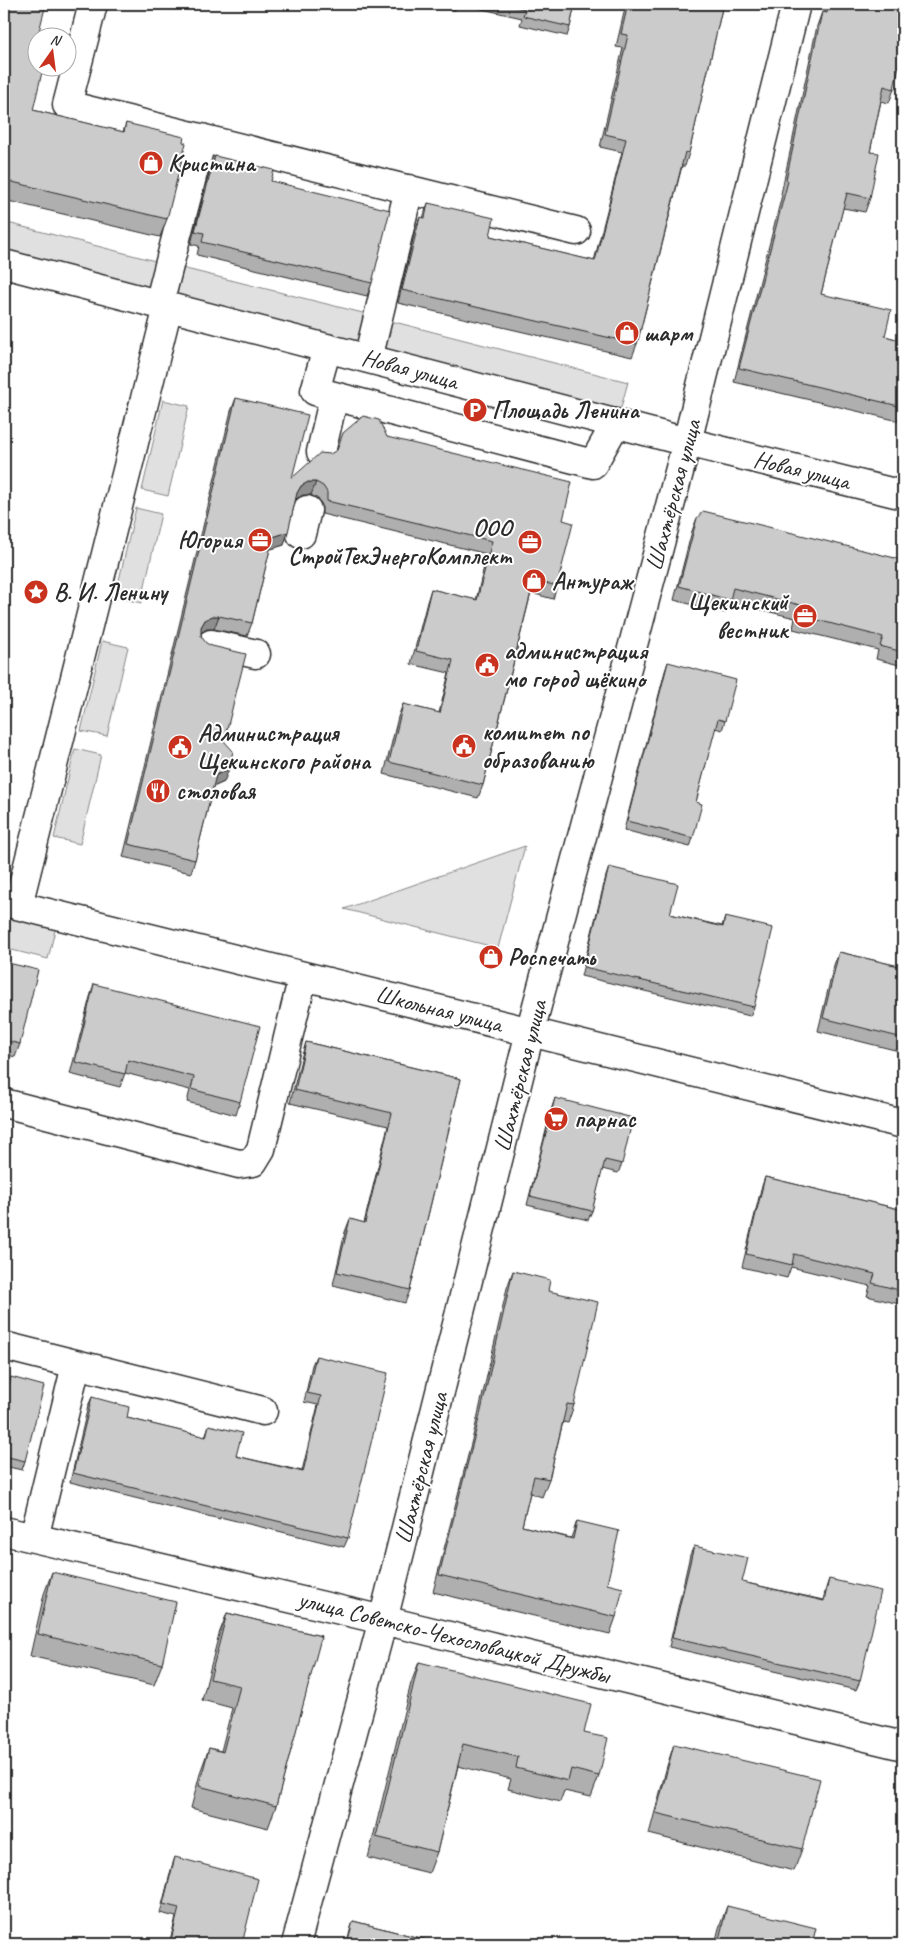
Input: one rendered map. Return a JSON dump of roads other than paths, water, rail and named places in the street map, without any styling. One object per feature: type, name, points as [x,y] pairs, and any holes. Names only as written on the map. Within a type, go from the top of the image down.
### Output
[{"type":"street","points":[[93,4],[67,105],[576,231]]},
{"type":"street","name":"Шахтёрская улица","points":[[296,1944],[383,1620],[530,1032],[687,442],[796,4]]},
{"type":"street","points":[[11,903],[163,306],[202,138]]},
{"type":"street","points":[[368,358],[409,189]]},
{"type":"street","name":"Новая улица","points":[[4,264],[687,442],[903,495]]},
{"type":"street","points":[[327,348],[315,392],[592,464],[616,423]]},
{"type":"street","points":[[321,452],[334,396]]},
{"type":"street","points":[[211,644],[256,654]]},
{"type":"street","name":"Школьная улица","points":[[11,903],[903,1124]]},
{"type":"street","points":[[4,1103],[239,1164],[253,1162],[261,1149],[303,976]]},
{"type":"street","points":[[4,1346],[263,1411]]},
{"type":"street","points":[[34,1538],[76,1365]]},
{"type":"street","name":"улица Советско-Чехословацкой Дружбы","points":[[4,1530],[903,1746]]},
{"type":"place","name":"Кристина","points":[[151,163]]},
{"type":"place","name":"шарм","points":[[627,333]]},
{"type":"place","name":"Площадь Ленина","points":[[475,410]]},
{"type":"place","name":"Югория","points":[[260,540]]},
{"type":"place","name":"ООО СтройТехЭнергоКомплект","points":[[530,542]]},
{"type":"place","name":"Антураж","points":[[534,581]]},
{"type":"place","name":"В. И. Ленину","points":[[36,592]]},
{"type":"place","name":"Щекинский вестник","points":[[805,616]]},
{"type":"place","name":"администрация мо город щёкино","points":[[487,665]]},
{"type":"place","name":"комитет по образованию","points":[[464,746]]},
{"type":"place","name":"Администрация Щекинского района","points":[[180,747]]},
{"type":"place","name":"столовая","points":[[158,791]]},
{"type":"place","name":"Роспечать","points":[[491,957]]},
{"type":"place","name":"парнас","points":[[556,1119]]}]
